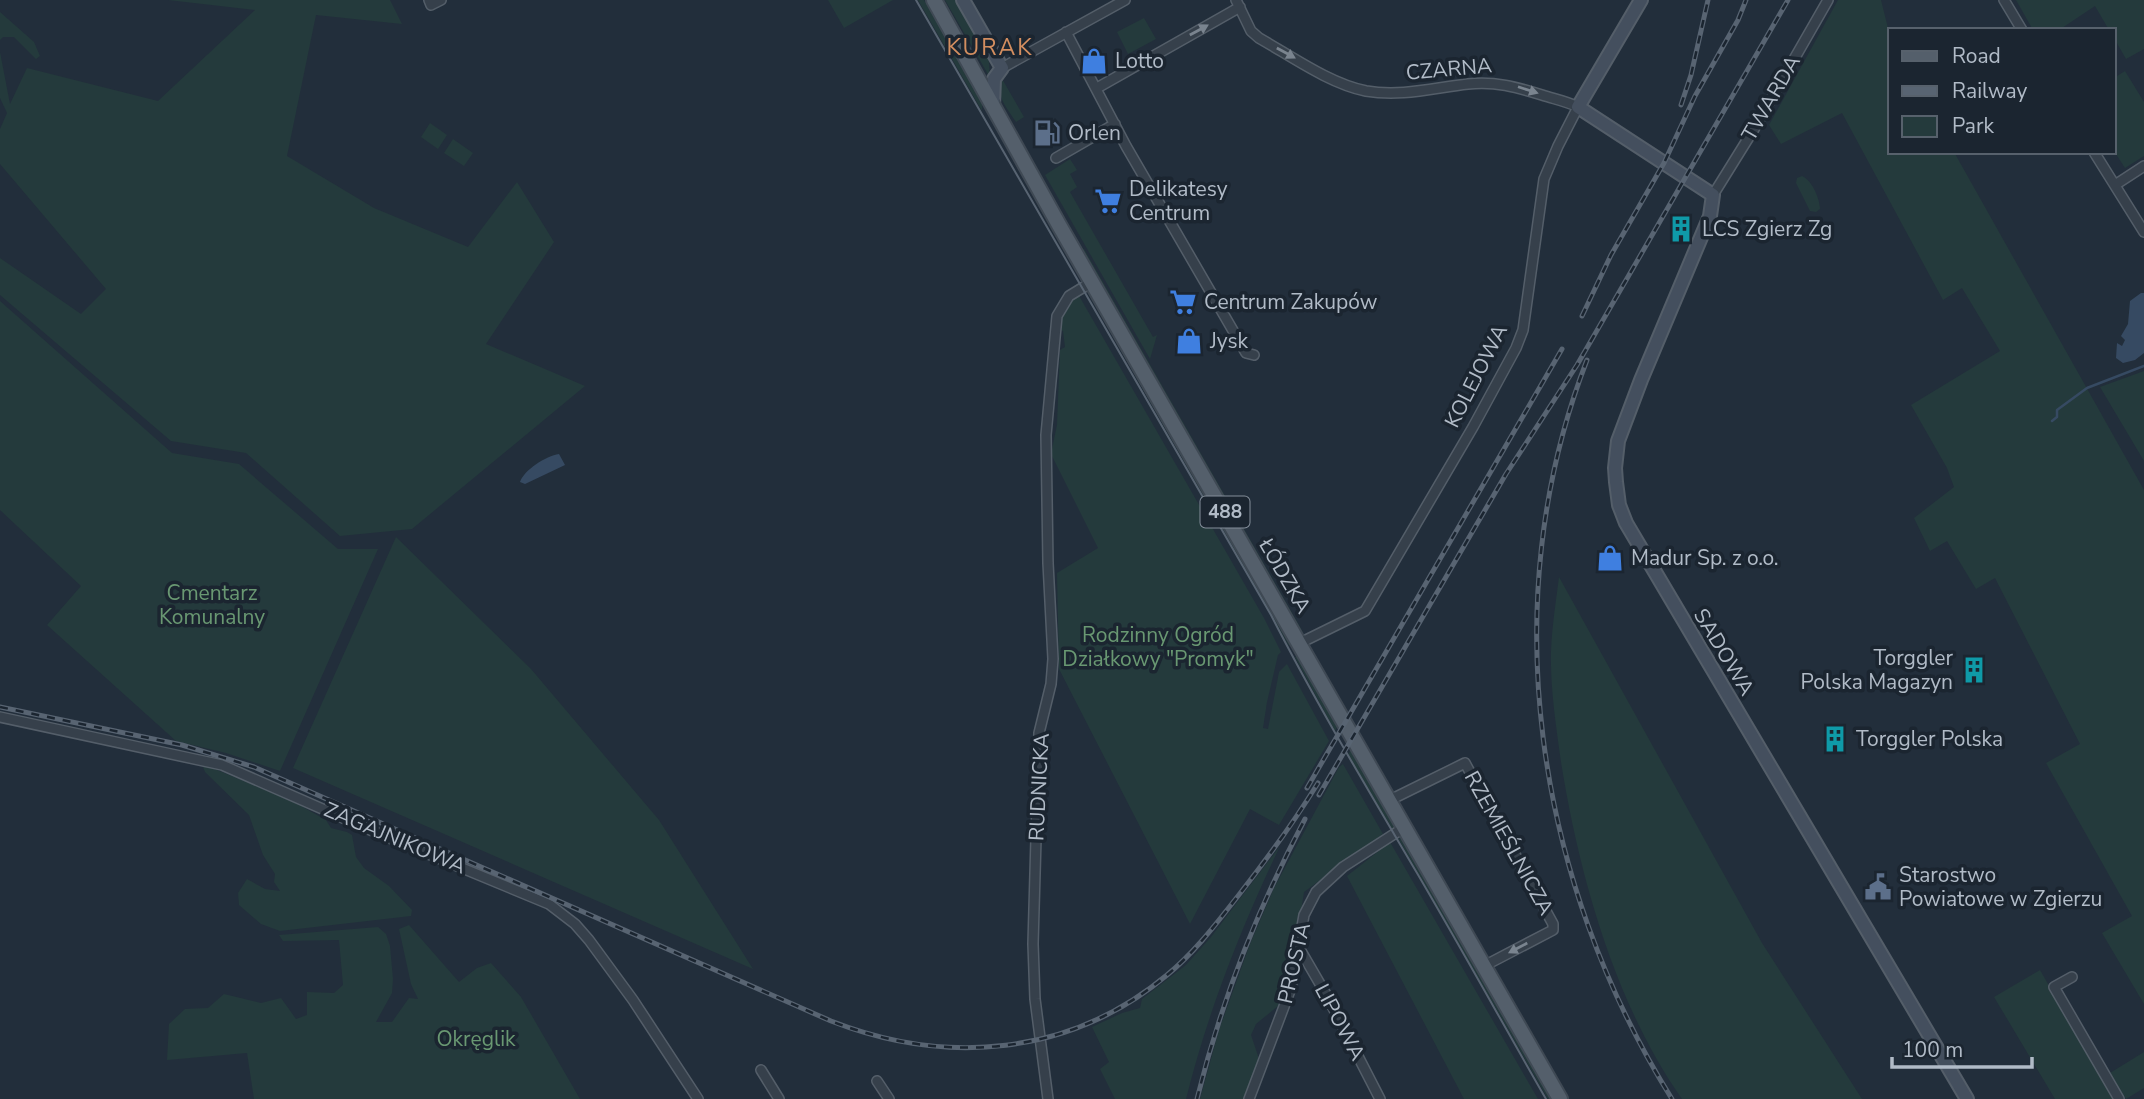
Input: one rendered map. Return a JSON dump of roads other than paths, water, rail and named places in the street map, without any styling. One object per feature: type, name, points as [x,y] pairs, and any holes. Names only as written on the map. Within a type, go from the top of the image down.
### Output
[{"type":"main road","name":"ŁÓDZKA","points":[[934,0],[1092,282],[1560,1099]]},
{"type":"street","points":[[430,2],[441,0]]},
{"type":"street","points":[[963,0],[1002,68]]},
{"type":"street","points":[[993,106],[994,79],[1002,68],[1125,0]]},
{"type":"street","name":"KOLEJOWA","points":[[1300,643],[1365,611],[1474,427],[1516,348],[1522,330],[1544,179],[1578,107],[1641,0]]},
{"type":"street","name":"TWARDA","points":[[1713,195],[1754,130],[1828,0]]},
{"type":"street","points":[[2004,0],[2021,28]]},
{"type":"street","points":[[1097,88],[1238,4]]},
{"type":"street","name":"CZARNA","points":[[1238,4],[1251,31],[1259,38],[1345,85],[1393,93],[1411,93],[1470,83],[1497,83],[1517,87],[1578,107],[1713,195]]},
{"type":"street","points":[[1066,33],[1246,353],[1254,355]]},
{"type":"street","points":[[1056,158],[1115,124]]},
{"type":"street","points":[[2095,154],[2144,232]]},
{"type":"street","points":[[2115,185],[2144,166]]},
{"type":"street","name":"SADOWA","points":[[1713,195],[1710,216],[1622,429],[1615,468],[1619,505],[1648,562],[1967,1099]]},
{"type":"street","name":"RUDNICKA","points":[[1048,1099],[1035,999],[1033,944],[1040,733],[1049,696],[1053,659],[1046,435],[1057,316],[1069,296],[1092,282]]},
{"type":"street","name":"ZAGAJNIKOWA","points":[[0,717],[222,765],[550,904],[575,924],[589,940],[633,1000],[698,1099]]},
{"type":"street","name":"RZEMIEŚLNICZA","points":[[1390,800],[1465,763],[1553,924],[1553,930],[1484,966]]},
{"type":"street","name":"PROSTA","points":[[1249,1099],[1291,988],[1304,915],[1322,885],[1364,852],[1405,827]]},
{"type":"street","name":"LIPOWA","points":[[1298,946],[1328,996],[1380,1099]]},
{"type":"street","points":[[2072,977],[2054,987],[2119,1099]]},
{"type":"street","points":[[761,1070],[779,1099]]},
{"type":"street","points":[[877,1081],[889,1099]]},
{"type":"water","points":[[2144,293],[2144,353],[2135,360],[2123,363],[2116,358],[2117,343],[2122,346],[2125,340],[2121,336],[2128,324],[2130,301]]},
{"type":"water","points":[[559,454],[565,465],[525,484],[520,482],[536,464]]},
{"type":"waterway","points":[[2052,421],[2057,417],[2057,410],[2087,388],[2144,366]]},
{"type":"tram line","points":[[916,0],[1271,615],[1324,713],[1546,1099]]},
{"type":"railway","points":[[1681,105],[1691,75],[1708,0]]},
{"type":"railway","points":[[1582,316],[1611,255],[1664,163],[1695,96],[1738,20],[1746,0]]},
{"type":"railway","points":[[1319,795],[1506,474],[1577,365],[1788,0]]},
{"type":"railway","points":[[1307,788],[1562,349]]},
{"type":"railway","points":[[1587,360],[1558,453],[1542,547],[1537,643],[1543,739],[1561,833],[1588,926],[1625,1015],[1672,1099]]},
{"type":"railway","points":[[0,707],[182,745],[254,767],[831,1021],[874,1035],[918,1044],[962,1048],[1006,1045],[1048,1037],[1090,1023],[1129,1002],[1167,975],[1196,947],[1230,906],[1280,840],[1318,783]]},
{"type":"railway","points":[[1197,1099],[1217,1026],[1242,956],[1305,819]]},
{"type":"place","name":"Lotto","points":[[1094,61]]},
{"type":"place","name":"Orlen","points":[[1047,133]]},
{"type":"place","name":"Delikatesy Centrum","points":[[1108,201]]},
{"type":"place","name":"LCS Zgierz Zg","points":[[1681,229]]},
{"type":"place","name":"Centrum Zakupów","points":[[1183,302]]},
{"type":"place","name":"Jysk","points":[[1189,341]]},
{"type":"place","name":"Madur Sp. z o.o.","points":[[1610,558]]},
{"type":"place","name":"Torggler Polska Magazyn","points":[[1974,670]]},
{"type":"place","name":"Torggler Polska","points":[[1835,739]]},
{"type":"place","name":"Starostwo Powiatowe w Zgierzu","points":[[1878,887]]},
{"type":"district","name":"KURAK","points":[[990,47]]},
{"type":"park label","name":"Cmentarz Komunalny","points":[[212,605]]},
{"type":"park label","name":"Rodzinny Ogród Działkowy \"Promyk\"","points":[[1158,647]]},
{"type":"park label","name":"Okręglik","points":[[476,1039]]}]
